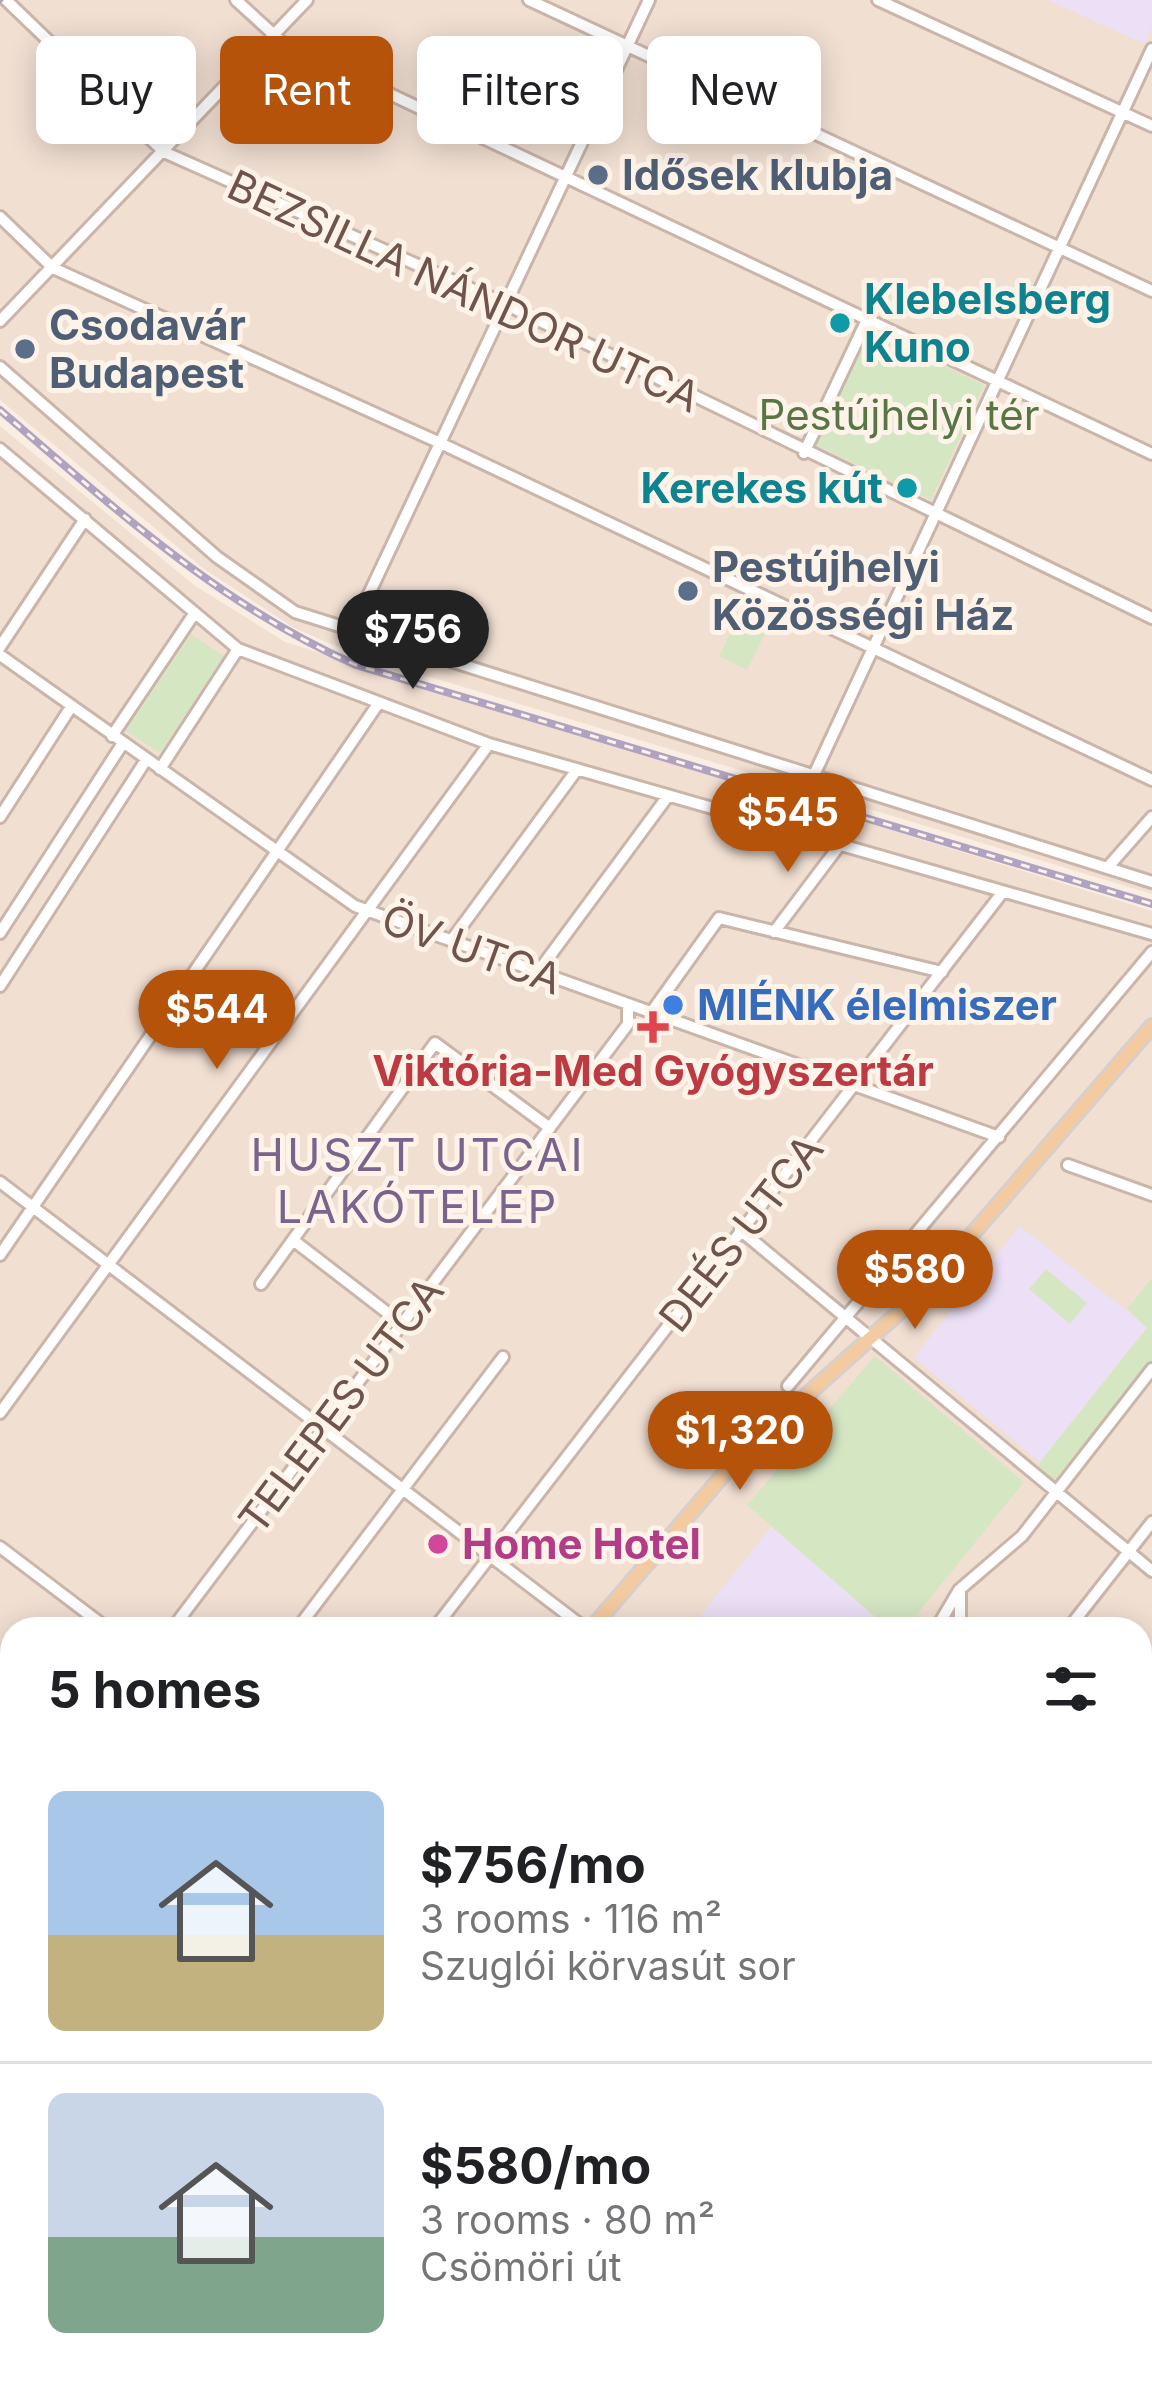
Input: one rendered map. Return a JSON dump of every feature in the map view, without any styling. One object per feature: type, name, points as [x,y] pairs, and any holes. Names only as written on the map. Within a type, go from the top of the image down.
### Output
[{"type":"main road","points":[[598,1617],[742,1453],[924,1290],[1152,1026]]},
{"type":"street","name":"BEZSILLA NÁNDOR UTCA","points":[[6,0],[164,152],[503,303],[1152,619]]},
{"type":"street","points":[[236,0],[273,36],[308,0]]},
{"type":"street","points":[[530,0],[1152,292]]},
{"type":"street","points":[[352,631],[649,0]]},
{"type":"street","points":[[878,0],[1152,126]]},
{"type":"street","points":[[814,775],[1152,49]]},
{"type":"street","points":[[0,321],[220,92]]},
{"type":"street","points":[[393,95],[1152,454]]},
{"type":"street","points":[[0,218],[53,268],[438,442],[1152,780]]},
{"type":"street","points":[[805,453],[866,322]]},
{"type":"street","points":[[0,367],[243,578],[286,608],[1152,882]]},
{"type":"street","points":[[0,449],[238,649],[489,744],[1152,934]]},
{"type":"street","points":[[0,651],[85,519]]},
{"type":"street","points":[[0,933],[194,614]]},
{"type":"street","points":[[160,769],[238,649]]},
{"type":"street","name":"ÖV UTCA","points":[[0,651],[71,707],[366,911],[999,1137]]},
{"type":"street","points":[[0,1255],[378,704]]},
{"type":"street","points":[[0,817],[71,707]]},
{"type":"street","points":[[0,1413],[489,744]]},
{"type":"street","points":[[0,986],[146,760]]},
{"type":"street","points":[[451,941],[576,771]]},
{"type":"street","points":[[538,972],[668,796]]},
{"type":"street","points":[[1108,867],[1152,817]]},
{"type":"street","points":[[774,932],[838,846]]},
{"type":"street","name":"DEÉS UTCA","points":[[443,1617],[1002,893]]},
{"type":"street","points":[[651,1013],[719,918],[942,972]]},
{"type":"street","points":[[788,1386],[1152,952]]},
{"type":"street","name":"TELEPES UTCA","points":[[181,1617],[628,1024],[628,1005]]},
{"type":"street","points":[[261,1284],[435,1043],[550,1128]]},
{"type":"street","points":[[1068,1165],[1152,1195]]},
{"type":"street","points":[[0,1182],[572,1617]]},
{"type":"street","points":[[740,1230],[1152,1571]]},
{"type":"street","points":[[293,1240],[402,1324]]},
{"type":"street","points":[[306,1617],[503,1357]]},
{"type":"street","points":[[943,1617],[959,1590],[1006,1553],[1152,1369]]},
{"type":"street","points":[[1078,1617],[1152,1522]]},
{"type":"street","points":[[0,1547],[92,1617]]},
{"type":"street","points":[[959,1590],[960,1617]]},
{"type":"shaded area","points":[[0,0],[1152,0],[1152,894],[357,655],[294,628],[204,569],[0,400]]},
{"type":"shaded area","points":[[1048,0],[1152,0],[1152,27],[1145,44]]},
{"type":"shaded area","points":[[0,426],[194,585],[285,642],[1152,911],[1152,1617],[0,1617]]},
{"type":"shaded area","points":[[1020,1226],[1147,1327],[1040,1462],[914,1357]]},
{"type":"shaded area","points":[[772,1526],[875,1617],[700,1617]]},
{"type":"green space","name":"Pestújhelyi tér","points":[[867,330],[984,385],[931,500],[814,444]]},
{"type":"green space","points":[[745,603],[773,617],[747,670],[719,656]]},
{"type":"green space","points":[[191,634],[224,656],[160,753],[126,731]]},
{"type":"green space","points":[[1046,1269],[1087,1303],[1070,1324],[1029,1289]]},
{"type":"green space","points":[[1152,1278],[1152,1364],[1054,1482],[1039,1470],[1040,1462],[1147,1328],[1127,1309]]},
{"type":"green space","points":[[875,1356],[1024,1482],[915,1617],[875,1617],[747,1505]]},
{"type":"railway","points":[[0,410],[126,517],[213,583],[306,641],[356,665],[1152,904]]},
{"type":"place","name":"Idősek klubja","points":[[598,175]]},
{"type":"place","name":"Klebelsberg Kuno","points":[[840,323]]},
{"type":"place","name":"Csodavár Budapest","points":[[25,349]]},
{"type":"place","name":"Kerekes kút","points":[[907,488]]},
{"type":"place","name":"Pestújhelyi Közösségi Ház","points":[[688,591]]},
{"type":"place","name":"MIÉNK élelmiszer","points":[[673,1005]]},
{"type":"place","name":"Viktória-Med Gyógyszertár","points":[[653,1027]]},
{"type":"place","name":"Home Hotel","points":[[438,1544]]},
{"type":"district","name":"HUSZT UTCAI LAKÓTELEP","points":[[418,1181]]}]
